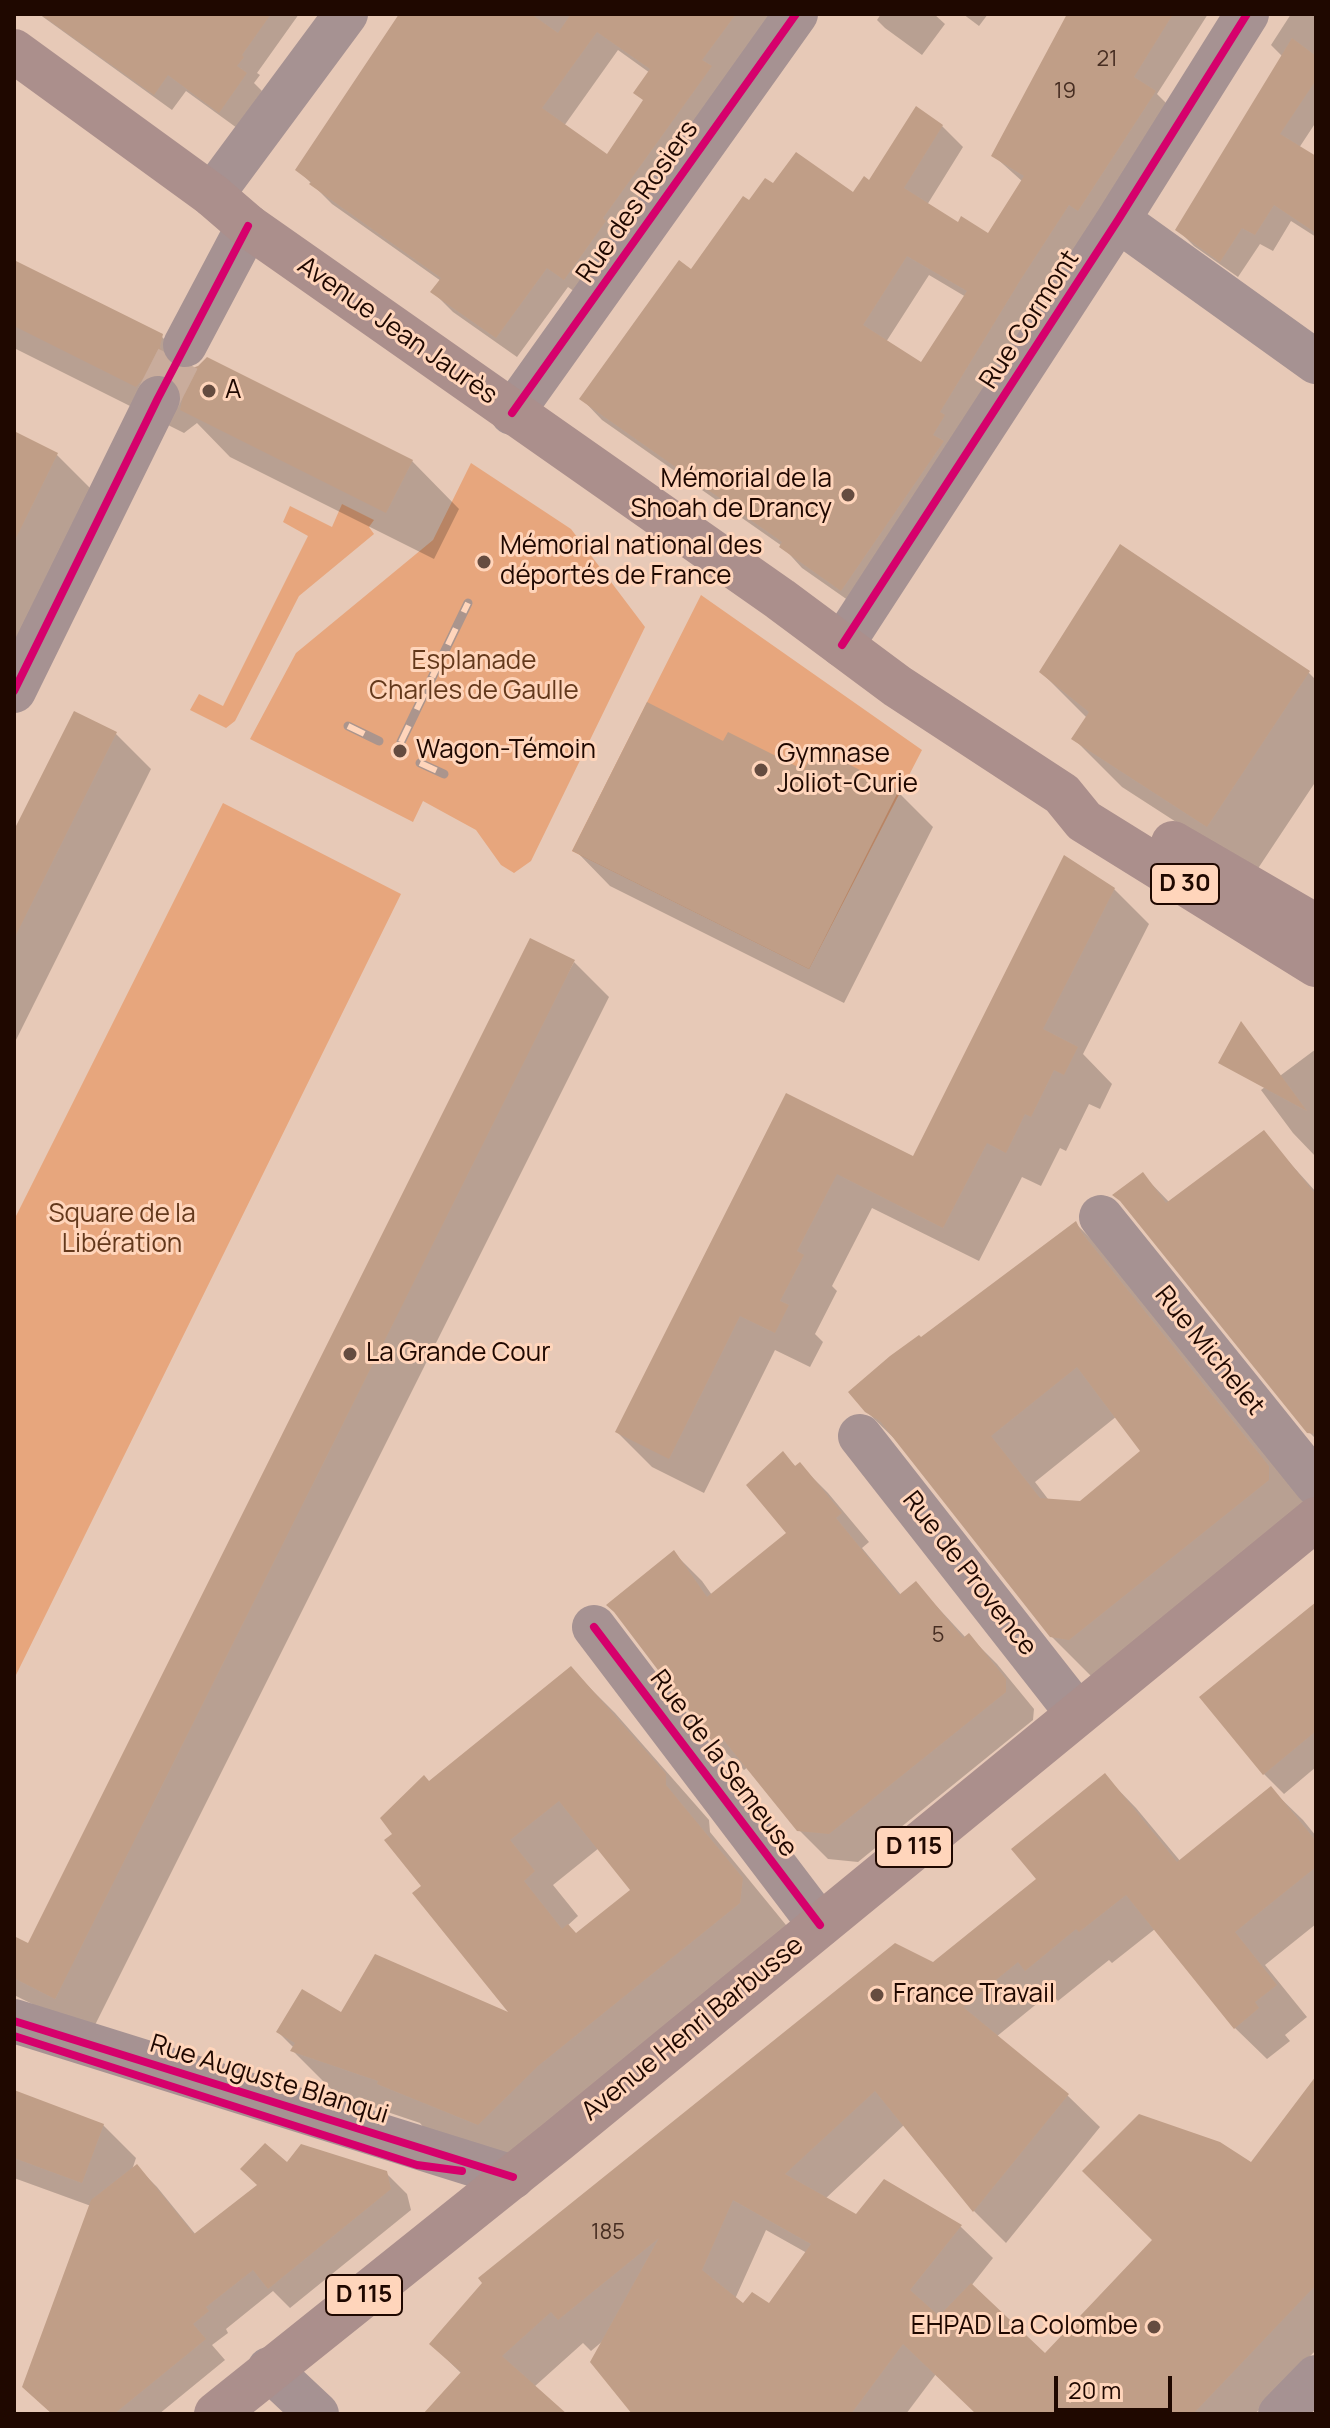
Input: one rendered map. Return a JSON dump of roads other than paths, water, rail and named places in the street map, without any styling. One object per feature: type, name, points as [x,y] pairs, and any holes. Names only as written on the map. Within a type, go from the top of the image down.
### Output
[{"type":"main road","name":"Avenue Jean Jaurès","points":[[14,51],[212,195],[248,226],[897,686],[1062,794],[1084,821],[1316,965]]},
{"type":"main road","name":"Avenue Jean Jaurès","points":[[1062,794],[1107,806],[1316,926]]},
{"type":"main road","name":"Avenue Henri Barbusse","points":[[216,2414],[513,2177],[1316,1519]]},
{"type":"street","points":[[212,195],[346,14]]},
{"type":"street","name":"Rue des Rosiers","points":[[512,413],[796,14]]},
{"type":"street","name":"Rue Cormont","points":[[842,645],[1118,220],[1247,14]]},
{"type":"street","points":[[1118,220],[1316,362]]},
{"type":"street","points":[[185,345],[248,226]]},
{"type":"street","points":[[14,691],[158,398]]},
{"type":"street","name":"Rue Michelet","points":[[1101,1217],[1316,1484]]},
{"type":"street","name":"Rue de Provence","points":[[860,1436],[1077,1713]]},
{"type":"street","name":"Rue de la Semeuse","points":[[594,1627],[820,1925]]},
{"type":"street","name":"Rue Auguste Blanqui","points":[[14,2021],[513,2177]]},
{"type":"street","points":[[269,2369],[317,2414]]},
{"type":"street","points":[[1280,2414],[1316,2377]]},
{"type":"tunnel","points":[[158,398],[185,345]]},
{"type":"railway","points":[[401,742],[468,603]]},
{"type":"railway","points":[[348,726],[379,741]]},
{"type":"railway","points":[[420,763],[444,774]]},
{"type":"place","name":"A","points":[[209,391]]},
{"type":"place","name":"Mémorial de la Shoah de Drancy","points":[[848,495]]},
{"type":"place","name":"Mémorial national des déportés de France","points":[[484,562]]},
{"type":"place","name":"Wagon-Témoin","points":[[400,751]]},
{"type":"place","name":"Gymnase Joliot-Curie","points":[[761,770]]},
{"type":"place","name":"La Grande Cour","points":[[350,1354]]},
{"type":"place","name":"France Travail","points":[[877,1995]]},
{"type":"place","name":"EHPAD La Colombe","points":[[1154,2327]]},
{"type":"park label","name":"Esplanade Charles de Gaulle","points":[[474,677]]},
{"type":"park label","name":"Square de la Libération","points":[[122,1230]]}]
